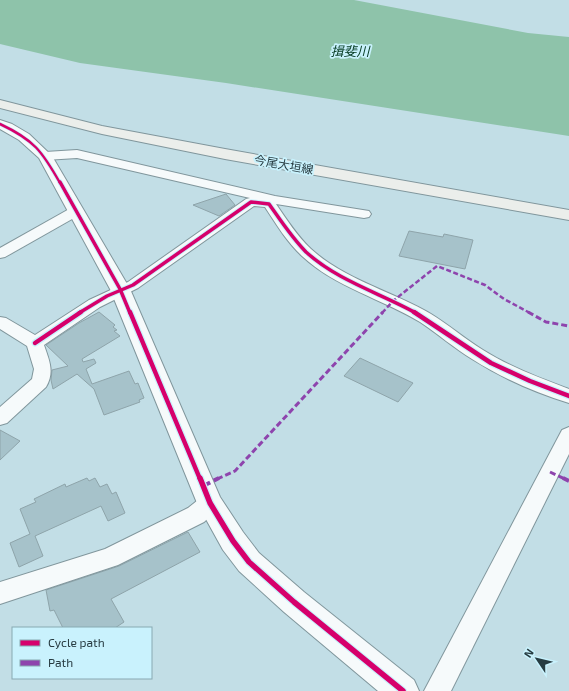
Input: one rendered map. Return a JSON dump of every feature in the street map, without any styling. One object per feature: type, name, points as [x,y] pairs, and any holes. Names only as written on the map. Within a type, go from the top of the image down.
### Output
[{"type":"main road","name":"今尾大垣線","points":[[0,104],[66,122],[118,133],[569,215]]},
{"type":"street","points":[[0,124],[25,137],[45,156],[120,289],[210,503],[233,541],[249,562],[294,602],[403,691]]},
{"type":"street","points":[[45,156],[77,154],[275,200],[364,214]]},
{"type":"street","points":[[35,343],[103,298],[120,289],[133,285],[251,202],[269,204],[295,239],[312,257],[329,270],[426,318],[468,349],[503,369],[569,396]]},
{"type":"street","points":[[0,254],[76,211]]},
{"type":"street","points":[[0,322],[35,343],[43,369],[40,382],[0,418]]},
{"type":"street","points":[[437,691],[569,435]]},
{"type":"street","points":[[0,593],[110,558],[196,515],[210,503]]},
{"type":"water","name":"揖斐川","points":[[0,0],[354,0],[528,33],[569,37],[569,136],[226,83],[80,63],[0,44]]},
{"type":"building","points":[[226,194],[235,205],[219,216],[193,205]]},
{"type":"building","points":[[409,231],[443,237],[444,234],[473,240],[465,269],[399,256]]},
{"type":"building","points":[[99,312],[115,325],[113,327],[117,330],[114,331],[120,336],[82,359],[83,362],[94,359],[96,363],[86,369],[92,384],[129,371],[135,384],[138,383],[144,398],[139,400],[140,402],[104,415],[94,389],[77,374],[53,389],[51,380],[52,370],[68,366],[46,345],[79,323]]},
{"type":"building","points":[[360,358],[413,383],[398,402],[344,376]]},
{"type":"building","points":[[0,430],[20,441],[0,460]]},
{"type":"building","points":[[87,478],[89,481],[95,478],[100,487],[107,484],[112,494],[116,492],[125,513],[108,521],[101,506],[35,536],[43,556],[19,567],[10,543],[30,534],[20,509],[36,502],[34,499],[65,484],[66,487]]},
{"type":"building","points":[[188,532],[200,552],[111,599],[124,622],[116,627],[62,627],[54,610],[50,611],[46,590],[119,566]]},
{"type":"marked path","points":[[203,486],[235,471],[393,301],[437,266],[485,285],[504,299],[546,322],[569,326]]},
{"type":"marked path","points":[[550,472],[569,481]]},
{"type":"cycle path","points":[[0,124],[24,137],[45,156],[120,289],[210,503],[233,541],[249,562],[294,602],[403,691]]},
{"type":"cycle path","points":[[35,343],[94,303],[133,285],[251,202],[269,204],[300,246],[325,267],[353,283],[425,318],[491,363],[530,381],[569,396]]}]
